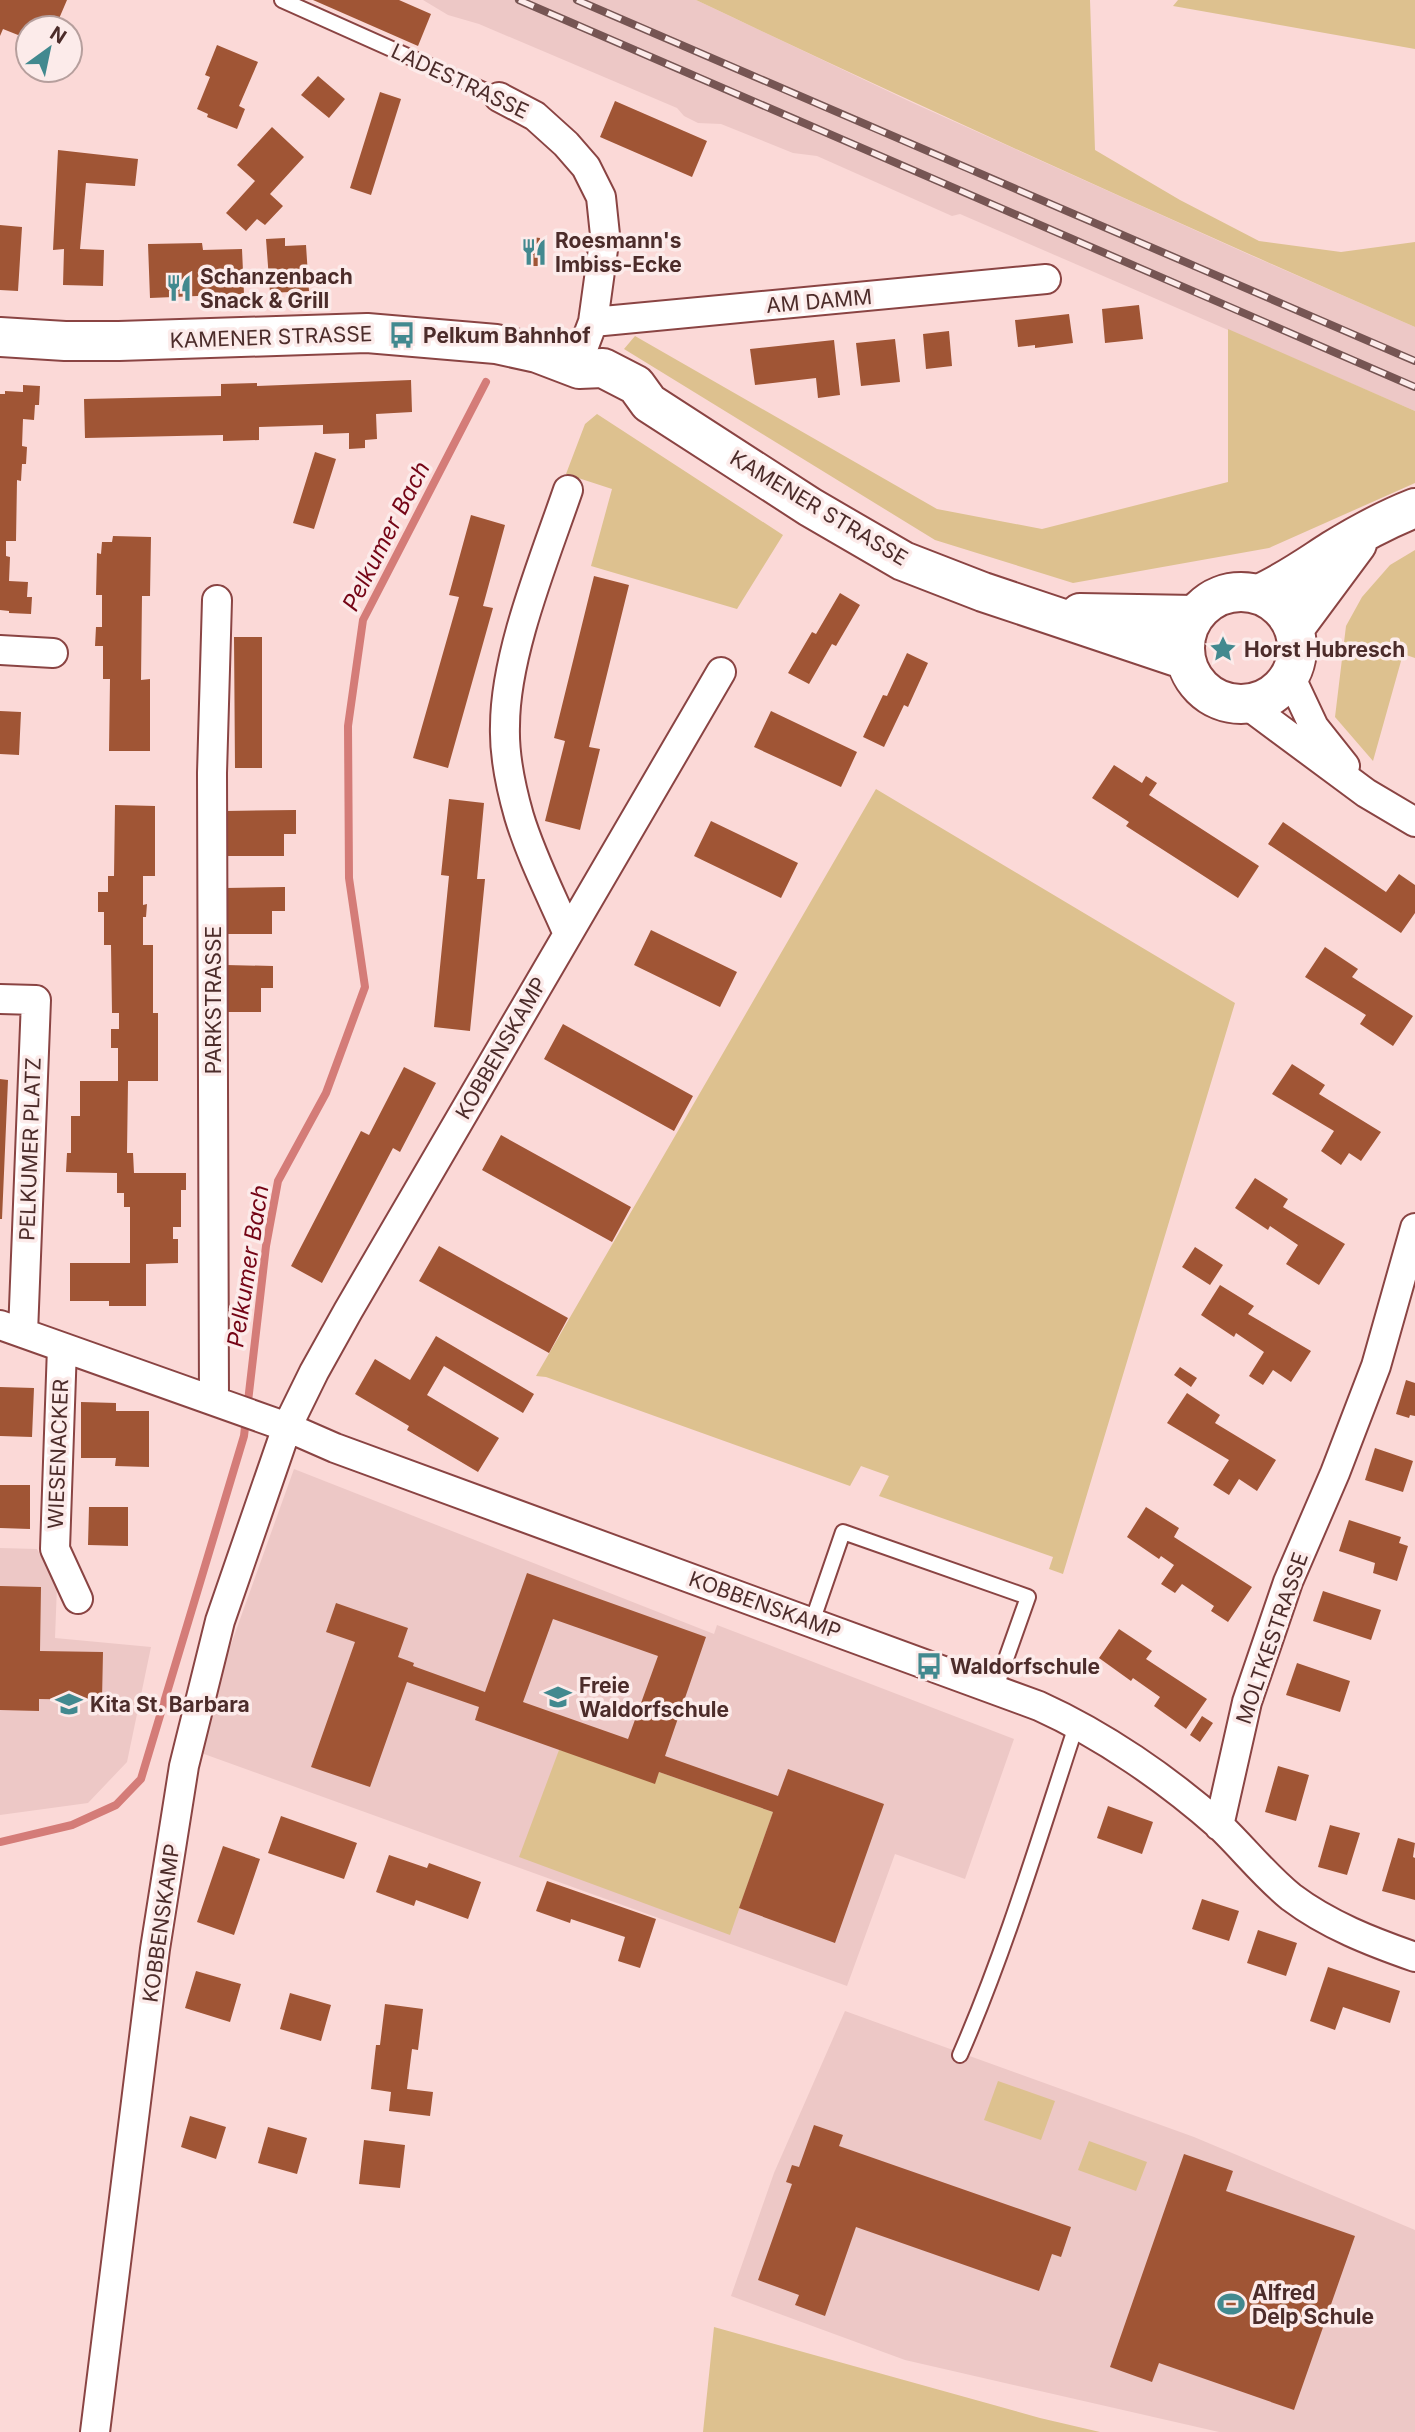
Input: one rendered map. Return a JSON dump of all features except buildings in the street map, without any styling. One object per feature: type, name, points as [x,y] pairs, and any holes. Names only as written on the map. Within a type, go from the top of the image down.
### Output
[{"type":"main road","name":"KAMENER STRASSE","points":[[0,337],[119,341],[367,333],[507,346],[545,355],[578,368],[595,386],[627,402],[649,403],[810,508],[903,561],[1036,611],[1186,660]]},
{"type":"main road","points":[[1259,594],[1287,582],[1366,531],[1415,508]]},
{"type":"main road","points":[[1294,629],[1366,531]]},
{"type":"main road","points":[[1236,591],[1259,594],[1277,604],[1290,620],[1298,648],[1290,676],[1272,695],[1259,702],[1234,704],[1212,696],[1195,681],[1186,660],[1186,636],[1195,615],[1213,599],[1236,591]]},
{"type":"main road","name":"KAMENER STRASSE","points":[[1036,611],[1195,615]]},
{"type":"street","name":"LADESTRASSE","points":[[499,97],[535,116],[566,144],[586,167],[601,197],[605,235],[593,323],[578,368]]},
{"type":"street","name":"AM DAMM","points":[[593,323],[1046,279]]},
{"type":"street","points":[[568,490],[523,626],[511,677],[505,728],[519,816],[568,934]]},
{"type":"street","name":"PARKSTRASSE","points":[[217,600],[212,773],[222,1403]]},
{"type":"street","points":[[0,650],[53,653]]},
{"type":"street","name":"KOBBENSKAMP","points":[[95,2432],[155,1949],[184,1766],[274,1422],[314,1372],[721,672]]},
{"type":"street","points":[[1290,676],[1314,727],[1366,793]]},
{"type":"street","points":[[1246,704],[1366,793],[1415,822]]},
{"type":"street","name":"PELKUMER PLATZ","points":[[0,999],[36,1000],[11,1329]]},
{"type":"street","name":"MOLTKESTRASSE","points":[[1219,1826],[1254,1679],[1288,1582],[1335,1473],[1376,1366],[1415,1228]]},
{"type":"street","name":"WIESENACKER","points":[[11,1329],[274,1422]]},
{"type":"street","name":"WIESENACKER","points":[[62,1347],[55,1549],[78,1599]]},
{"type":"street","name":"KOBBENSKAMP","points":[[274,1422],[359,1457],[1039,1706],[1077,1723],[1149,1771],[1219,1826]]},
{"type":"street","points":[[1219,1826],[1292,1897],[1362,1937],[1415,1957]]},
{"type":"lane","name":"LADESTRASSE","points":[[282,0],[499,97]]},
{"type":"lane","points":[[812,1622],[844,1532],[1028,1597],[995,1690]]},
{"type":"lane","points":[[960,2055],[1002,1948],[1077,1723]]},
{"type":"shaded area","points":[[423,0],[696,0],[913,103],[1415,327],[1415,411],[960,214],[952,216],[817,156],[793,153],[721,124],[698,123],[684,116],[677,108],[479,24],[448,15]]},
{"type":"shaded area","points":[[696,0],[1090,0],[1095,150],[1180,200],[1259,241],[1341,252],[1415,242],[1415,327],[1054,166]]},
{"type":"shaded area","points":[[1178,0],[1415,0],[1415,49],[1173,6]]},
{"type":"shaded area","points":[[1228,329],[1415,411],[1415,483],[1269,548],[1073,583],[935,540],[624,349],[635,336],[937,509],[1042,529],[1228,482]]},
{"type":"shaded area","points":[[597,414],[783,535],[737,609],[591,566],[612,489],[566,474],[585,424]]},
{"type":"shaded area","points":[[1415,550],[1415,658],[1403,654],[1373,761],[1335,717],[1346,626],[1362,597],[1390,565]]},
{"type":"shaded area","points":[[876,789],[1235,1003],[1063,1574],[1049,1569],[1053,1557],[879,1496],[889,1476],[861,1466],[850,1486],[546,1377],[536,1376]]},
{"type":"shaded area","name":"Freie Waldorfschule","points":[[294,1469],[714,1634],[717,1625],[1014,1739],[965,1879],[895,1854],[847,1986],[193,1750]]},
{"type":"shaded area","name":"Kita St. Barbara","points":[[0,1548],[37,1549],[57,1586],[55,1638],[151,1647],[127,1762],[88,1803],[0,1815]]},
{"type":"shaded area","points":[[559,1750],[659,1772],[773,1812],[730,1935],[519,1857]]},
{"type":"shaded area","name":"Alfred Delp Schule","points":[[845,2011],[1194,2137],[1415,2230],[1415,2432],[1219,2432],[905,2360],[731,2296],[774,2173]]},
{"type":"shaded area","points":[[998,2081],[1055,2101],[1041,2140],[984,2120]]},
{"type":"shaded area","points":[[1089,2141],[1147,2162],[1136,2191],[1078,2170]]},
{"type":"shaded area","points":[[714,2327],[1040,2418],[1100,2432],[703,2432]]},
{"type":"waterway","name":"Pelkumer Bach","points":[[0,1842],[72,1825],[116,1805],[141,1779],[244,1436],[266,1246],[278,1181],[326,1093],[365,987],[349,878],[348,726],[363,620],[486,382]]},
{"type":"railway","points":[[519,0],[1415,387]]},
{"type":"railway","points":[[577,0],[1415,361]]},
{"type":"place","name":"Roesmann's Imbiss-Ecke","points":[[534,252]]},
{"type":"place","name":"Schanzenbach Snack & Grill","points":[[179,288]]},
{"type":"place","name":"Pelkum Bahnhof","points":[[402,335]]},
{"type":"place","name":"Horst Hubresch","points":[[1223,649]]},
{"type":"place","name":"Waldorfschule","points":[[929,1666]]},
{"type":"place","name":"Freie Waldorfschule","points":[[558,1697]]},
{"type":"place","name":"Kita St. Barbara","points":[[69,1704]]},
{"type":"place","name":"Alfred Delp Schule","points":[[1231,2304]]}]
